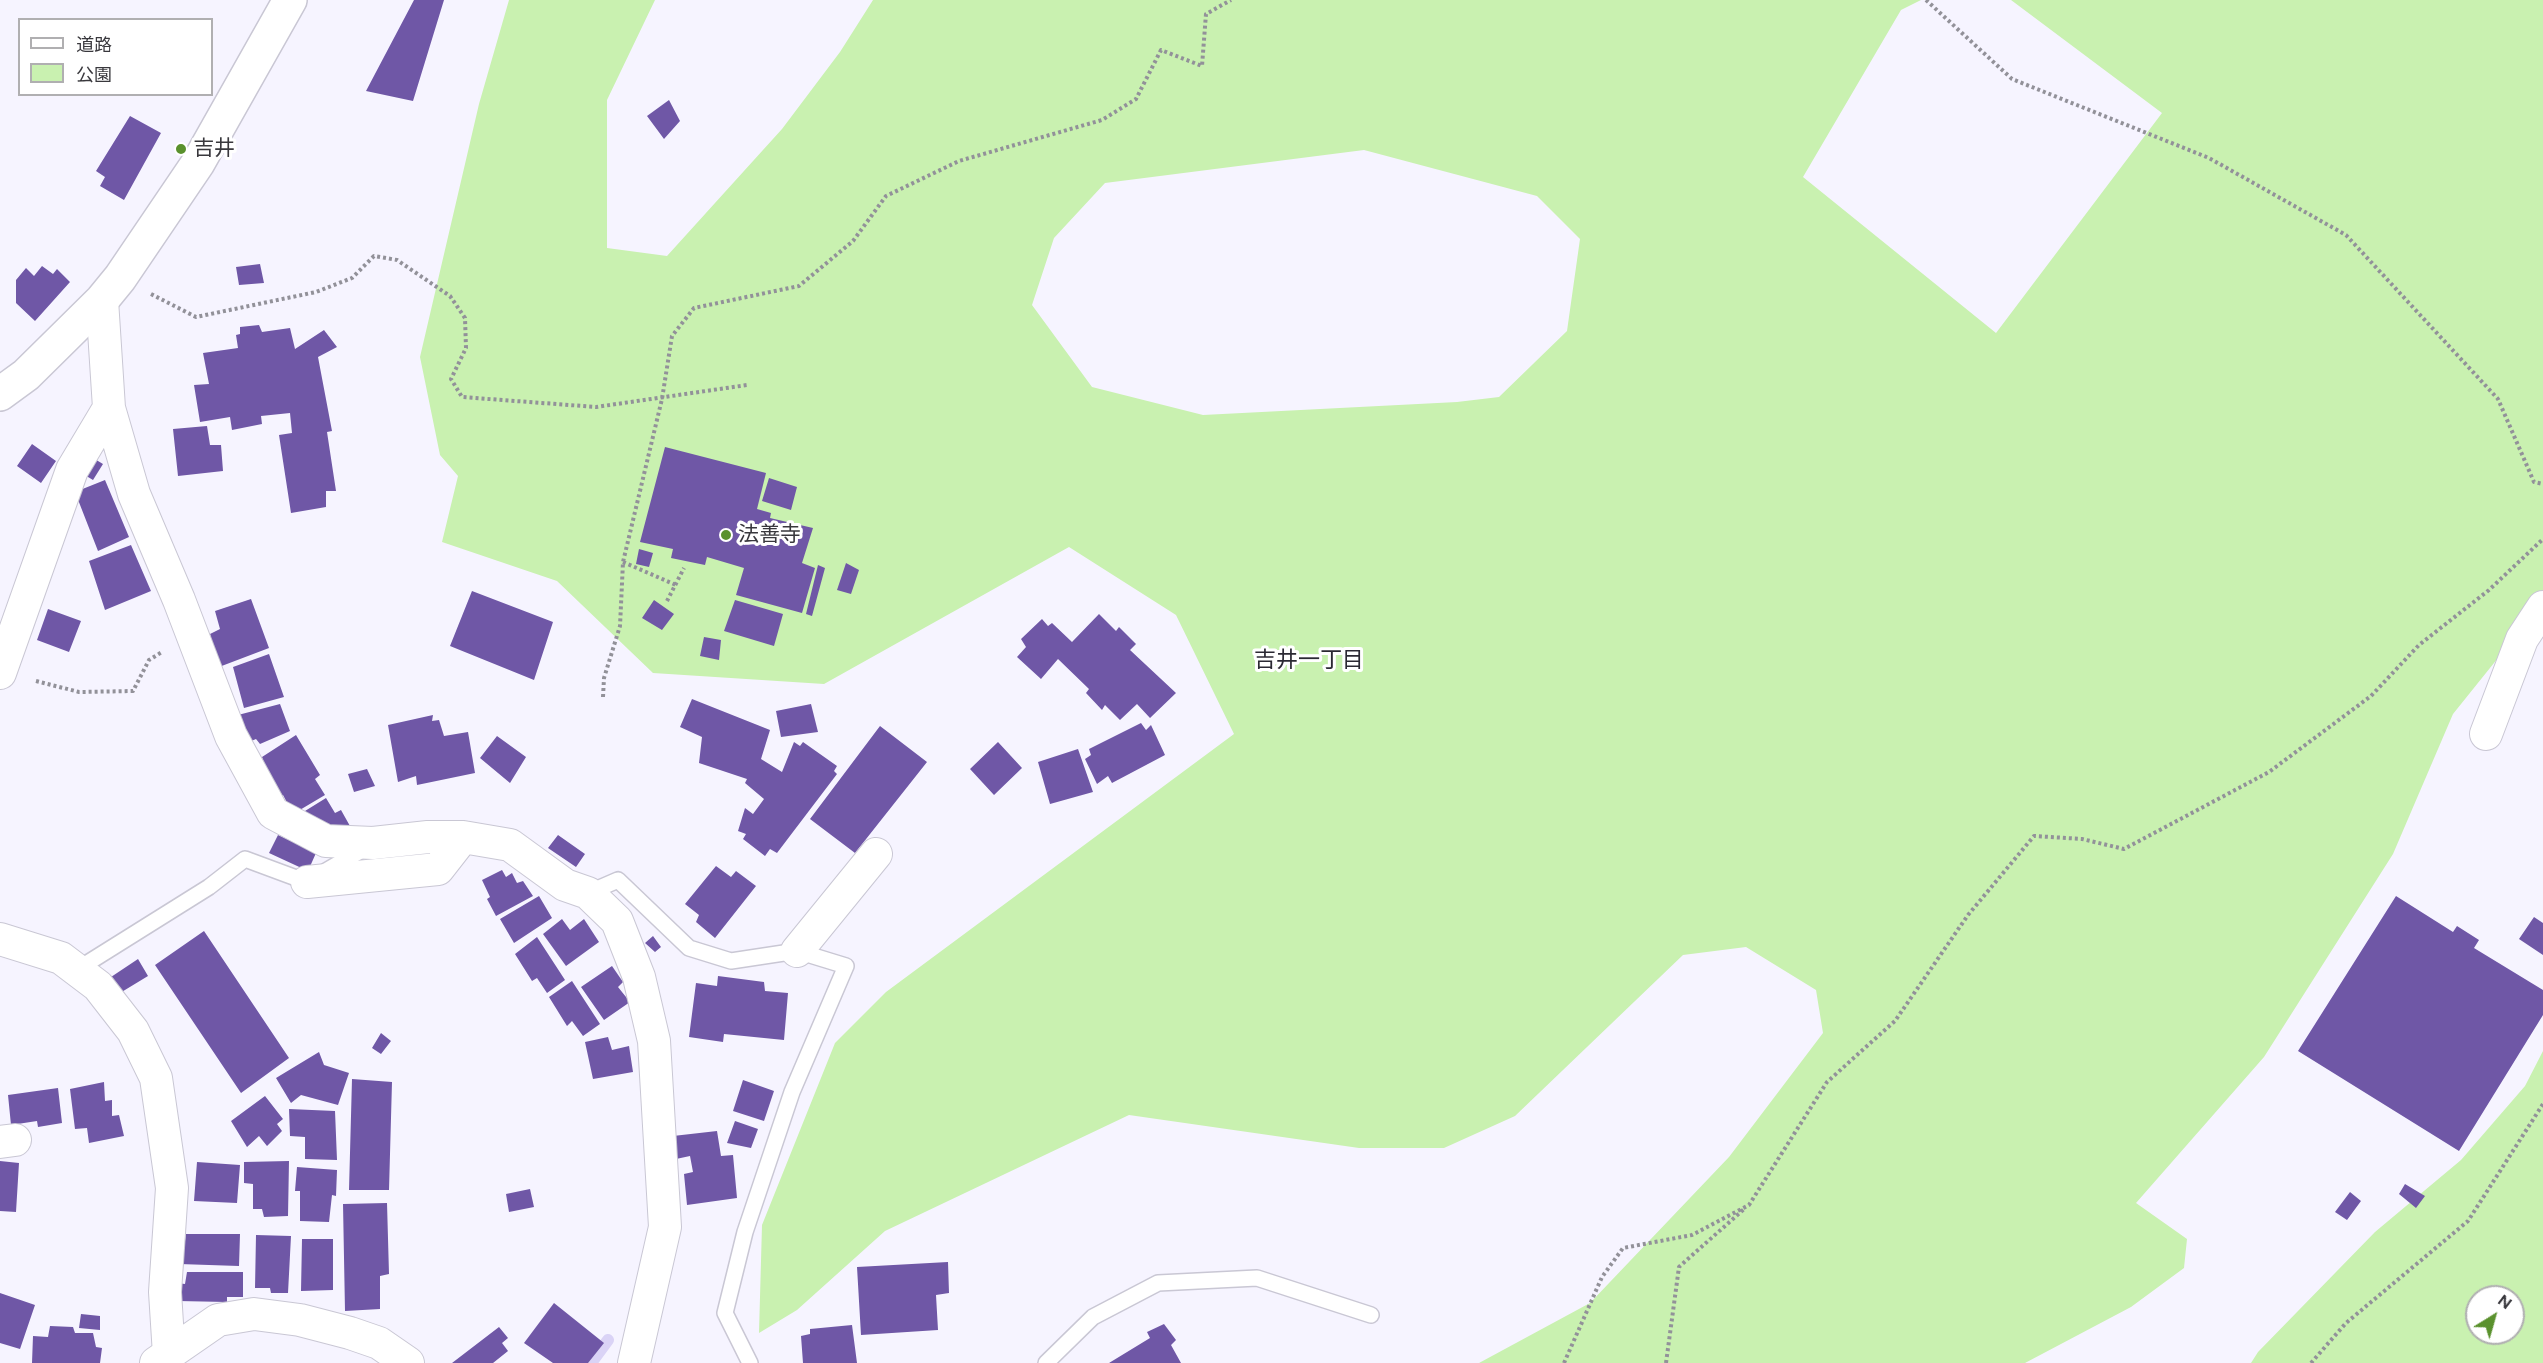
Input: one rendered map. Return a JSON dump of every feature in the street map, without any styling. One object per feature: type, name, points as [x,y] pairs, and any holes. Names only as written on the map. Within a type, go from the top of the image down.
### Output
[{"type":"street","points":[[0,394],[26,375],[111,289],[198,163],[290,0]]},
{"type":"street","points":[[111,289],[109,408],[134,494],[231,736],[273,813],[326,841],[374,843],[428,837],[463,837],[510,845],[565,885],[588,893],[617,921],[639,977],[654,1041],[665,1227],[634,1363]]},
{"type":"street","points":[[0,673],[72,470],[109,408]]},
{"type":"street","points":[[2486,734],[2522,639],[2543,607]]},
{"type":"street","points":[[308,882],[438,869],[463,837]]},
{"type":"street","points":[[797,951],[876,854]]},
{"type":"street","points":[[0,939],[61,958],[98,986],[133,1031],[156,1078],[172,1188],[162,1359]]},
{"type":"street","points":[[162,1359],[218,1320],[254,1314],[300,1320],[379,1342],[408,1363]]},
{"type":"lane","points":[[78,969],[209,887],[245,859],[308,882],[374,843]]},
{"type":"lane","points":[[588,893],[618,880],[689,948],[731,961],[797,951],[846,966],[792,1092],[745,1232],[728,1302],[726,1313],[750,1363]]},
{"type":"lane","points":[[1046,1363],[1093,1317],[1158,1283],[1257,1278],[1371,1315]]},
{"type":"path","points":[[603,697],[604,678],[620,626],[623,562],[662,399],[672,336],[694,308],[799,286],[853,241],[886,196],[960,161],[1102,120],[1136,99],[1161,50],[1202,66],[1206,14],[1231,0]]},
{"type":"path","points":[[1926,0],[2012,79],[2209,158],[2346,235],[2498,399],[2535,482],[2543,484]]},
{"type":"path","points":[[111,289],[196,317],[316,292],[352,279],[374,256],[397,260],[450,296],[465,318],[466,348],[451,379],[462,397],[596,407],[747,385]]},
{"type":"path","points":[[1666,1363],[1679,1267],[1749,1204],[1827,1082],[1895,1020],[1968,915],[2034,836],[2082,839],[2124,849],[2270,772],[2371,696],[2419,645],[2489,590],[2543,539]]},
{"type":"path","points":[[623,562],[675,585]]},
{"type":"path","points":[[668,601],[684,568]]},
{"type":"path","points":[[0,673],[80,692],[133,691],[149,660],[192,635]]},
{"type":"path","points":[[2311,1363],[2346,1323],[2468,1221],[2543,1104]]},
{"type":"path","points":[[1564,1363],[1602,1277],[1623,1248],[1692,1235],[1749,1204]]},
{"type":"green space","points":[[509,0],[655,0],[607,100],[607,248],[667,256],[782,129],[840,52],[873,0],[1921,0],[1901,10],[1803,177],[1996,333],[2162,113],[2011,0],[2543,0],[2543,602],[2453,714],[2393,854],[2264,1057],[2136,1203],[2187,1239],[2184,1268],[2131,1307],[2025,1363],[1479,1363],[1590,1303],[1729,1157],[1823,1033],[1816,990],[1746,947],[1683,955],[1515,1116],[1444,1148],[1359,1148],[1129,1115],[885,1231],[797,1310],[759,1333],[762,1225],[835,1043],[886,992],[1234,734],[1176,615],[1069,547],[824,684],[653,673],[557,581],[442,542],[458,476],[440,455],[420,357],[479,104]],"holes":[[[1364,150],[1537,196],[1580,239],[1567,331],[1499,397],[1457,402],[1203,415],[1092,387],[1032,305],[1054,238],[1105,183]]]},
{"type":"green space","points":[[2543,1051],[2543,1363],[2251,1363],[2258,1352],[2375,1232],[2461,1160],[2525,1086]]},
{"type":"building","points":[[414,0],[444,0],[413,101],[366,91]]},
{"type":"building","points":[[669,100],[680,121],[664,139],[647,116]]},
{"type":"building","points":[[130,116],[161,133],[124,200],[100,186],[105,177],[96,171]]},
{"type":"building","points":[[260,264],[264,283],[239,285],[236,267]]},
{"type":"building","points":[[42,266],[53,274],[57,269],[70,282],[35,321],[16,303],[16,280],[26,268],[34,276]]},
{"type":"building","points":[[259,325],[262,332],[290,328],[295,349],[324,330],[337,347],[318,357],[332,431],[327,432],[336,491],[326,491],[326,507],[291,513],[279,435],[292,433],[290,413],[261,416],[262,424],[232,430],[230,417],[200,422],[194,385],[209,384],[203,353],[238,348],[236,335],[240,334],[240,327]]},
{"type":"building","points":[[207,426],[210,445],[221,445],[223,471],[178,476],[173,429]]},
{"type":"building","points":[[32,444],[56,461],[41,483],[17,466]]},
{"type":"building","name":"法善寺","points":[[665,447],[766,473],[757,509],[771,513],[770,518],[813,528],[802,563],[815,568],[802,613],[736,595],[744,568],[707,557],[705,565],[671,558],[673,549],[640,542]]},
{"type":"building","points":[[93,458],[103,464],[93,480],[83,474]]},
{"type":"building","points":[[769,478],[797,487],[791,510],[762,501]]},
{"type":"building","points":[[105,480],[129,537],[98,551],[75,492]]},
{"type":"building","points":[[131,545],[151,591],[105,610],[89,561]]},
{"type":"building","points":[[639,549],[653,553],[649,567],[636,564]]},
{"type":"building","points":[[846,563],[859,570],[851,594],[837,590]]},
{"type":"building","points":[[818,565],[825,568],[812,616],[806,614]]},
{"type":"building","points":[[472,591],[553,622],[534,680],[450,646]]},
{"type":"building","points":[[251,599],[269,648],[219,667],[210,634],[220,629],[215,611]]},
{"type":"building","points":[[654,600],[674,614],[662,630],[642,618]]},
{"type":"building","points":[[735,600],[783,614],[774,646],[724,631]]},
{"type":"building","points":[[48,609],[81,621],[69,652],[37,640]]},
{"type":"building","points":[[1099,614],[1116,631],[1119,627],[1136,644],[1130,650],[1176,693],[1150,718],[1137,704],[1120,720],[1105,705],[1102,710],[1086,693],[1089,689],[1058,659],[1041,679],[1017,657],[1026,647],[1021,639],[1042,619],[1048,626],[1052,623],[1072,642]]},
{"type":"building","points":[[704,637],[721,640],[719,660],[700,656]]},
{"type":"building","points":[[269,654],[284,697],[244,708],[233,667]]},
{"type":"building","points":[[692,699],[770,730],[761,759],[782,772],[794,742],[800,746],[803,742],[837,766],[834,771],[837,774],[777,853],[770,849],[765,856],[743,839],[746,834],[738,831],[745,808],[753,814],[764,799],[745,783],[747,779],[699,763],[702,737],[680,727]]},
{"type":"building","points":[[280,704],[290,731],[260,744],[256,739],[249,742],[238,715]]},
{"type":"building","points":[[811,704],[818,732],[781,737],[776,711]]},
{"type":"building","points":[[433,715],[432,721],[439,720],[444,736],[468,732],[475,773],[417,785],[416,776],[398,782],[388,725]]},
{"type":"building","points":[[1141,723],[1146,730],[1151,725],[1165,755],[1112,783],[1108,776],[1097,784],[1085,759],[1091,755],[1089,749]]},
{"type":"building","points":[[880,726],[927,762],[855,853],[810,819]]},
{"type":"building","points":[[296,735],[320,775],[315,779],[325,795],[293,814],[283,795],[278,798],[260,766],[264,763],[262,757]]},
{"type":"building","points":[[497,736],[526,757],[510,783],[480,758]]},
{"type":"building","points":[[998,742],[1022,768],[994,795],[970,769]]},
{"type":"building","points":[[1078,749],[1093,792],[1050,804],[1038,762]]},
{"type":"building","points":[[367,769],[375,786],[354,792],[348,774]]},
{"type":"building","points":[[326,798],[335,813],[341,810],[355,835],[313,826],[305,811]]},
{"type":"building","points":[[278,835],[316,853],[308,871],[269,853]]},
{"type":"building","points":[[558,835],[585,854],[576,867],[548,848]]},
{"type":"building","points":[[716,866],[731,877],[736,871],[756,886],[715,938],[696,922],[699,915],[685,904]]},
{"type":"building","points":[[502,870],[506,877],[512,873],[517,883],[523,881],[533,896],[496,916],[487,899],[490,897],[482,880]]},
{"type":"building","points":[[539,896],[552,918],[514,943],[500,919]]},
{"type":"building","points":[[2396,896],[2453,932],[2457,926],[2479,940],[2474,948],[2543,990],[2543,1015],[2459,1151],[2298,1051]]},
{"type":"building","points":[[2534,917],[2543,923],[2543,955],[2519,939]]},
{"type":"building","points":[[562,919],[570,930],[584,919],[599,942],[566,966],[543,934]]},
{"type":"building","points":[[204,931],[289,1058],[241,1093],[155,965]]},
{"type":"building","points":[[653,936],[661,947],[655,952],[645,943]]},
{"type":"building","points":[[537,937],[565,980],[547,993],[537,978],[532,981],[515,954]]},
{"type":"building","points":[[138,959],[148,976],[120,993],[111,977]]},
{"type":"building","points":[[612,966],[623,982],[618,987],[630,1002],[604,1020],[581,987]]},
{"type":"building","points":[[718,976],[764,982],[765,991],[788,993],[784,1040],[724,1034],[723,1042],[689,1037],[696,983],[717,986]]},
{"type":"building","points":[[572,981],[600,1024],[583,1036],[572,1021],[567,1026],[549,997]]},
{"type":"building","points":[[381,1033],[391,1041],[381,1054],[372,1048]]},
{"type":"building","points":[[608,1037],[612,1050],[629,1046],[633,1072],[593,1079],[585,1042]]},
{"type":"building","points":[[319,1052],[324,1065],[349,1073],[338,1105],[301,1095],[291,1103],[276,1078]]},
{"type":"building","points":[[352,1079],[392,1082],[389,1190],[349,1190]]},
{"type":"building","points":[[743,1080],[774,1091],[764,1121],[733,1111]]},
{"type":"building","points":[[104,1082],[105,1101],[112,1100],[112,1116],[119,1115],[124,1136],[89,1143],[87,1128],[75,1129],[70,1089]]},
{"type":"building","points":[[58,1088],[62,1123],[38,1127],[37,1121],[11,1125],[8,1095]]},
{"type":"building","points":[[265,1096],[283,1119],[277,1124],[282,1131],[267,1146],[259,1136],[247,1147],[231,1121]]},
{"type":"building","points":[[289,1109],[335,1111],[337,1160],[305,1159],[305,1137],[290,1136]]},
{"type":"building","points":[[735,1121],[758,1129],[751,1148],[727,1143]]},
{"type":"building","points":[[717,1131],[721,1156],[733,1155],[737,1198],[687,1205],[684,1174],[693,1172],[690,1156],[676,1159],[673,1136]]},
{"type":"building","points":[[0,1161],[19,1163],[16,1212],[0,1211]]},
{"type":"building","points":[[289,1161],[288,1216],[264,1217],[262,1209],[253,1209],[253,1184],[244,1183],[244,1162]]},
{"type":"building","points":[[197,1162],[240,1165],[237,1203],[194,1201]]},
{"type":"building","points":[[297,1167],[337,1170],[336,1196],[332,1195],[329,1222],[300,1221],[300,1191],[295,1191]]},
{"type":"building","points":[[2405,1184],[2425,1196],[2416,1208],[2399,1194]]},
{"type":"building","points":[[530,1189],[534,1207],[509,1212],[506,1194]]},
{"type":"building","points":[[2350,1192],[2361,1201],[2347,1220],[2335,1212]]},
{"type":"building","points":[[387,1203],[389,1274],[380,1276],[380,1309],[345,1311],[343,1204]]},
{"type":"building","points":[[186,1234],[240,1234],[239,1266],[179,1264],[178,1240],[185,1241]]},
{"type":"building","points":[[256,1235],[291,1236],[288,1293],[271,1293],[270,1288],[255,1288]]},
{"type":"building","points":[[302,1239],[333,1239],[333,1290],[301,1291]]},
{"type":"building","points":[[948,1262],[949,1293],[936,1295],[938,1330],[861,1335],[857,1267]]},
{"type":"building","points":[[187,1272],[243,1272],[243,1297],[227,1297],[227,1302],[178,1301],[177,1283],[185,1284]]},
{"type":"building","points":[[0,1293],[35,1305],[20,1349],[0,1343]]},
{"type":"building","points":[[554,1303],[604,1343],[588,1363],[553,1363],[524,1343]]},
{"type":"building","points":[[81,1314],[100,1316],[100,1330],[79,1328]]},
{"type":"building","points":[[1164,1324],[1176,1340],[1171,1345],[1181,1363],[1109,1363],[1150,1338],[1147,1332]]},
{"type":"building","points":[[852,1325],[857,1363],[803,1363],[801,1336],[810,1334],[810,1329]]},
{"type":"building","points":[[50,1326],[73,1327],[75,1333],[93,1333],[96,1347],[102,1348],[100,1363],[32,1363],[33,1336],[48,1337]]},
{"type":"building","points":[[499,1327],[508,1338],[502,1343],[508,1351],[493,1363],[452,1363]]},
{"type":"waterway","points":[[591,1363],[608,1340]]},
{"type":"place","name":"吉井","points":[[181,149]]},
{"type":"place","name":"法善寺","points":[[726,535]]},
{"type":"district","name":"吉井一丁目","points":[[1309,661]]}]
